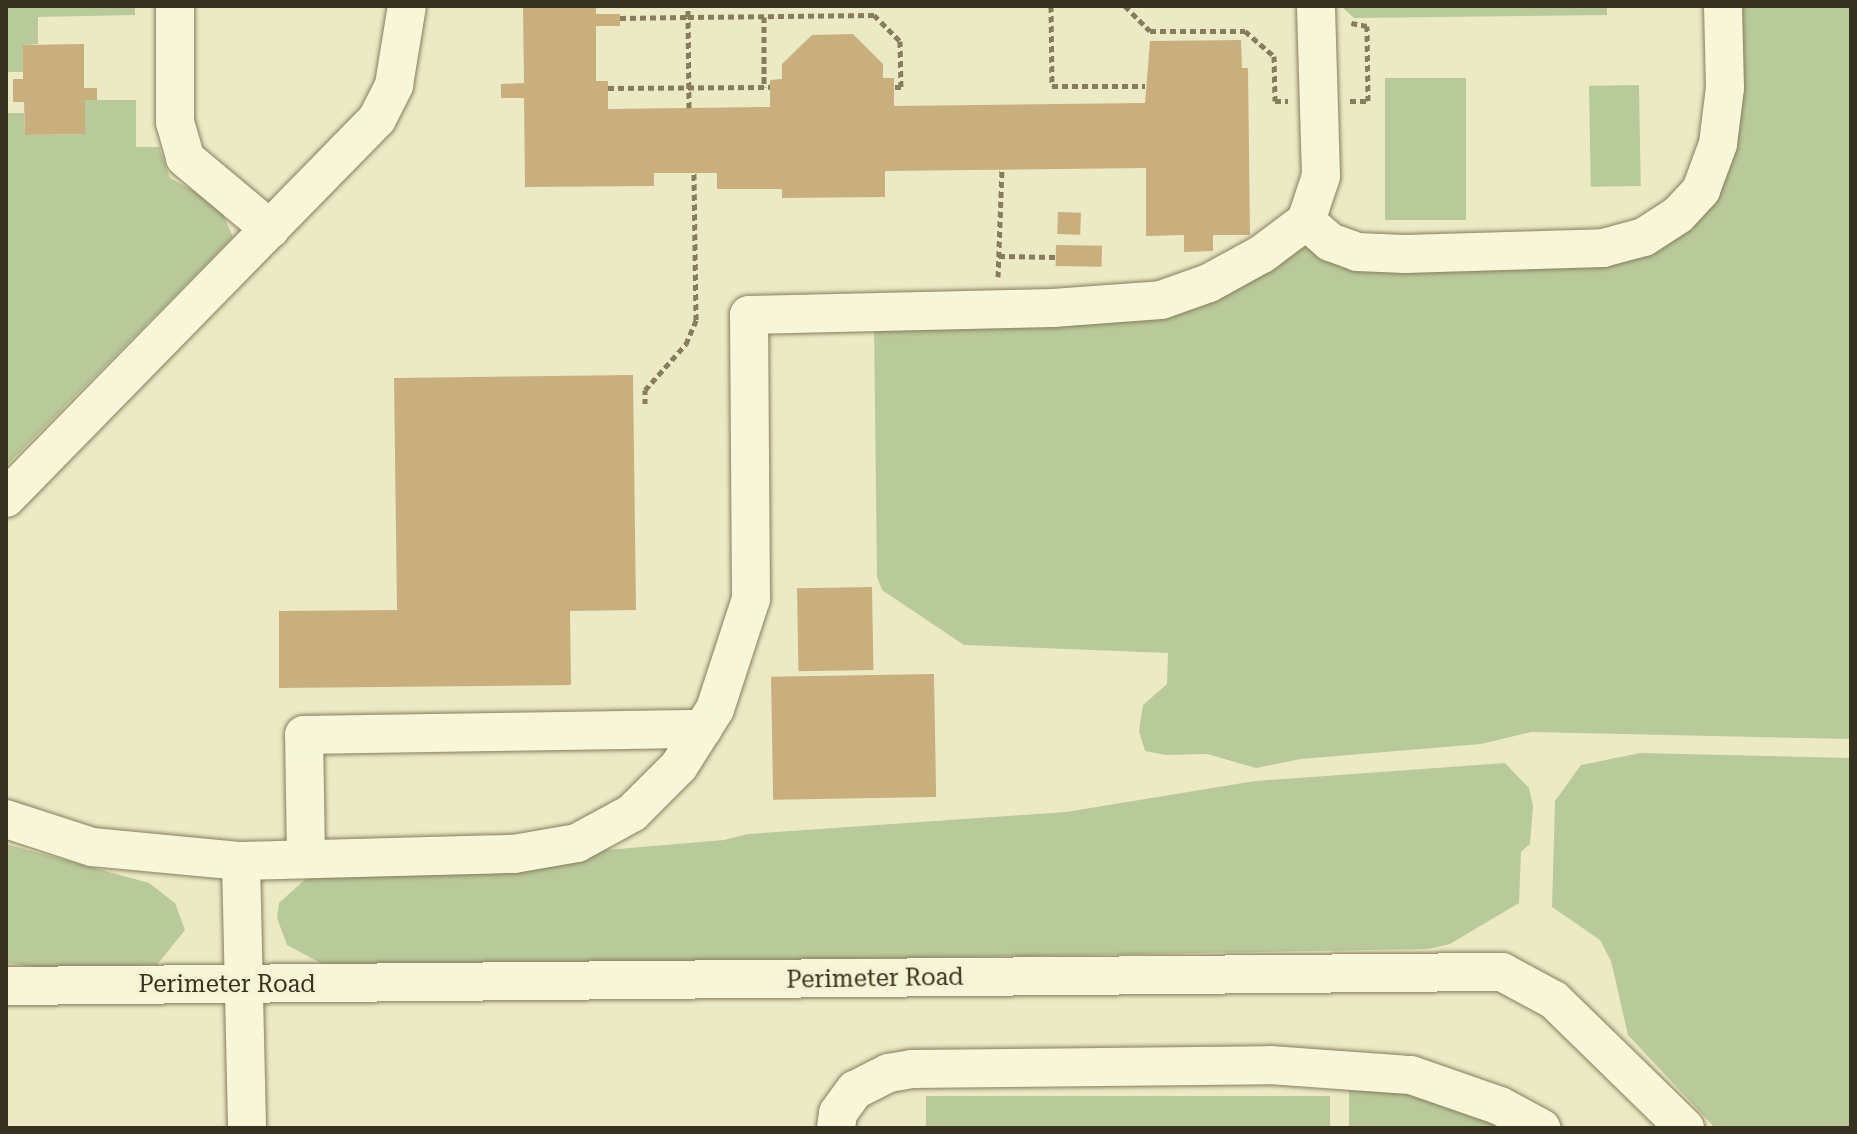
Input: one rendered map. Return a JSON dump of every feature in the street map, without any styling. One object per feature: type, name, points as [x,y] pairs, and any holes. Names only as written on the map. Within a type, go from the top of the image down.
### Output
[{"type":"lane","points":[[175,6],[175,122],[185,158],[270,229]]},
{"type":"lane","points":[[6,498],[377,119],[394,85],[407,6]]},
{"type":"lane","points":[[1306,221],[1330,242],[1357,252],[1405,254],[1603,248],[1644,237],[1678,215],[1701,190],[1718,144],[1725,88],[1723,6]]},
{"type":"lane","points":[[6,819],[92,847],[241,861],[514,854],[577,843],[632,813],[679,766],[715,709],[751,599],[749,315],[1053,308],[1161,300],[1209,283],[1262,254],[1306,221],[1321,176],[1321,101],[1330,12]]},
{"type":"lane","points":[[306,858],[304,735],[703,729]]},
{"type":"lane","points":[[241,861],[247,1128]]},
{"type":"lane","name":"Perimeter Road","points":[[6,986],[1502,972],[1554,1000],[1685,1128]]},
{"type":"lane","points":[[836,1128],[838,1113],[855,1090],[889,1073],[912,1069],[1270,1065],[1382,1069],[1411,1075],[1500,1106],[1541,1128]]},
{"type":"path","points":[[688,6],[689,108]]},
{"type":"path","points":[[871,6],[871,15]]},
{"type":"path","points":[[1051,6],[1052,86],[1145,86]]},
{"type":"path","points":[[1125,6],[1150,31],[1245,31],[1274,56],[1275,101],[1368,101],[1367,26],[1355,27],[1330,12]]},
{"type":"path","points":[[620,18],[871,15],[900,41],[901,87],[894,87]]},
{"type":"path","points":[[608,88],[767,87],[764,17]]},
{"type":"path","points":[[998,283],[1002,170]]},
{"type":"path","points":[[645,404],[645,390],[686,344],[696,320],[694,173]]},
{"type":"path","points":[[999,256],[1055,257]]},
{"type":"green space","points":[[6,6],[135,6],[135,15],[38,17],[38,44],[23,45],[23,72],[6,72]]},
{"type":"green space","points":[[1341,6],[1607,6],[1607,15],[1354,18]]},
{"type":"green space","points":[[1727,6],[1851,6],[1851,739],[1531,732],[1481,744],[1301,759],[1256,768],[1207,754],[1166,755],[1145,751],[1139,731],[1143,705],[1167,684],[1168,653],[964,645],[882,590],[877,577],[874,324],[1055,316],[1311,234],[1543,259],[1702,198]]},
{"type":"green space","points":[[1385,78],[1466,78],[1466,220],[1385,220]]},
{"type":"green space","points":[[1639,85],[1641,186],[1591,187],[1589,86]]},
{"type":"green space","points":[[85,100],[136,100],[136,147],[159,147],[170,178],[219,205],[233,237],[6,466],[6,113],[24,113],[25,135],[85,134]]},
{"type":"green space","points":[[1640,753],[1851,758],[1851,1128],[1715,1128],[1628,1035],[1611,961],[1600,940],[1552,907],[1555,801],[1581,765]]},
{"type":"green space","points":[[1505,763],[1529,788],[1533,806],[1530,844],[1521,852],[1519,903],[1450,944],[1428,949],[330,968],[287,945],[277,918],[279,903],[310,875],[724,840],[748,834],[1066,812],[1255,781]]},
{"type":"green space","points":[[6,844],[149,883],[175,903],[185,930],[157,965],[42,968],[6,963]]},
{"type":"green space","points":[[1349,1076],[1525,1128],[1349,1128]]},
{"type":"green space","points":[[926,1096],[1330,1096],[1330,1128],[926,1128]]},
{"type":"building","points":[[523,6],[596,6],[596,14],[620,14],[620,26],[596,26],[596,81],[608,81],[608,109],[770,107],[770,80],[782,79],[782,64],[812,35],[853,34],[883,64],[883,78],[894,78],[894,106],[1145,103],[1150,41],[1241,40],[1242,68],[1248,68],[1250,235],[1213,235],[1213,251],[1184,252],[1184,235],[1146,236],[1146,168],[885,171],[885,197],[782,198],[782,189],[717,189],[717,173],[654,173],[654,186],[525,187],[524,98],[501,98],[501,84],[524,83]]},
{"type":"building","points":[[84,44],[84,88],[97,88],[97,100],[85,100],[85,134],[25,135],[24,102],[13,102],[13,79],[23,79],[23,45]]},
{"type":"building","points":[[1058,212],[1081,213],[1080,235],[1057,234]]},
{"type":"building","points":[[1056,245],[1102,246],[1102,267],[1056,266]]},
{"type":"building","points":[[633,375],[636,610],[570,611],[571,685],[279,688],[279,611],[397,610],[394,378]]},
{"type":"building","points":[[872,587],[873,670],[798,671],[797,588]]},
{"type":"building","points":[[934,674],[936,797],[773,800],[771,677]]}]
